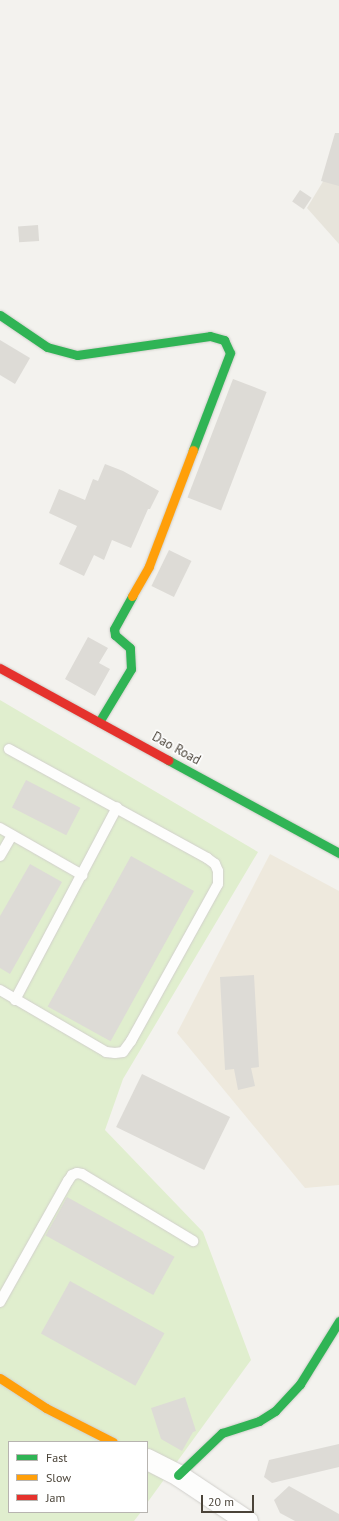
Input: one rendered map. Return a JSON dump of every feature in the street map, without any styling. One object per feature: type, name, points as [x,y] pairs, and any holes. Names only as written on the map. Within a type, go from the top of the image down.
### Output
[{"type":"street","points":[[0,315],[47,347],[77,354],[210,336],[224,340],[230,353],[149,566],[114,629],[115,635],[130,648],[132,661],[131,669],[99,722]]},
{"type":"street","name":"Dao Road","points":[[0,668],[339,853]]},
{"type":"street","points":[[178,1476],[222,1433],[259,1421],[275,1412],[300,1384],[339,1321]]},
{"type":"street","points":[[0,1378],[46,1408],[111,1441]]},
{"type":"street","points":[[148,1460],[178,1476],[247,1521]]},
{"type":"lane","points":[[0,990],[106,1052],[123,1052],[132,1041],[218,884],[218,871],[215,864],[207,858],[117,807],[9,749]]},
{"type":"lane","points":[[16,1000],[117,807]]},
{"type":"lane","points":[[0,828],[82,875]]},
{"type":"lane","points":[[0,856],[12,835]]},
{"type":"lane","points":[[0,1302],[68,1181],[72,1175],[77,1173],[82,1174],[193,1241]]},
{"type":"shaded area","points":[[339,155],[339,244],[307,208]]},
{"type":"shaded area","points":[[270,854],[339,891],[339,1185],[305,1188],[177,1033]]},
{"type":"green space","points":[[0,700],[258,852],[123,1079],[105,1130],[203,1232],[251,1360],[148,1502],[148,1441],[8,1441],[8,1513],[140,1513],[134,1521],[0,1521]]},
{"type":"building","points":[[335,133],[339,133],[339,186],[321,181]]},
{"type":"building","points":[[300,190],[312,198],[304,209],[292,202]]},
{"type":"building","points":[[38,225],[39,241],[19,242],[18,226]]},
{"type":"building","points":[[0,340],[30,358],[15,384],[0,375]]},
{"type":"building","points":[[233,379],[267,392],[221,510],[187,498]]},
{"type":"building","points":[[105,464],[123,471],[159,491],[150,509],[148,509],[131,548],[112,540],[104,560],[94,555],[84,576],[59,564],[77,526],[49,513],[59,489],[85,500],[93,479],[98,481]]},
{"type":"building","points":[[169,550],[191,561],[174,597],[151,586]]},
{"type":"building","points":[[88,637],[108,648],[99,663],[110,669],[95,696],[65,679]]},
{"type":"building","points":[[26,780],[80,808],[66,835],[12,808]]},
{"type":"building","points":[[131,856],[194,891],[111,1041],[48,1006]]},
{"type":"building","points":[[30,864],[62,882],[10,974],[0,968],[0,916]]},
{"type":"building","points":[[254,975],[259,1067],[251,1068],[255,1086],[238,1090],[234,1069],[225,1070],[220,977]]},
{"type":"building","points":[[142,1074],[230,1117],[204,1170],[116,1127]]},
{"type":"building","points":[[67,1197],[175,1257],[153,1295],[46,1235]]},
{"type":"building","points":[[70,1281],[164,1333],[135,1386],[41,1333]]},
{"type":"building","points":[[185,1397],[196,1431],[193,1432],[182,1451],[161,1439],[151,1408]]},
{"type":"building","points":[[339,1444],[339,1467],[272,1483],[264,1477],[269,1460]]},
{"type":"building","points":[[289,1486],[339,1514],[339,1521],[295,1521],[280,1513],[274,1500]]},
{"type":"traffic: fast","points":[[0,315],[47,347],[77,355],[210,336],[224,340],[230,353],[193,450]]},
{"type":"traffic: fast","points":[[99,722],[131,669],[130,648],[115,635],[114,629],[132,596]]},
{"type":"traffic: fast","points":[[168,760],[339,853]]},
{"type":"traffic: fast","points":[[178,1475],[222,1433],[259,1421],[275,1411],[300,1384],[339,1321]]},
{"type":"traffic: slow","points":[[132,596],[149,566],[193,450]]},
{"type":"traffic: slow","points":[[0,1378],[46,1408],[111,1441]]},
{"type":"traffic: jam","points":[[0,668],[168,760]]}]
